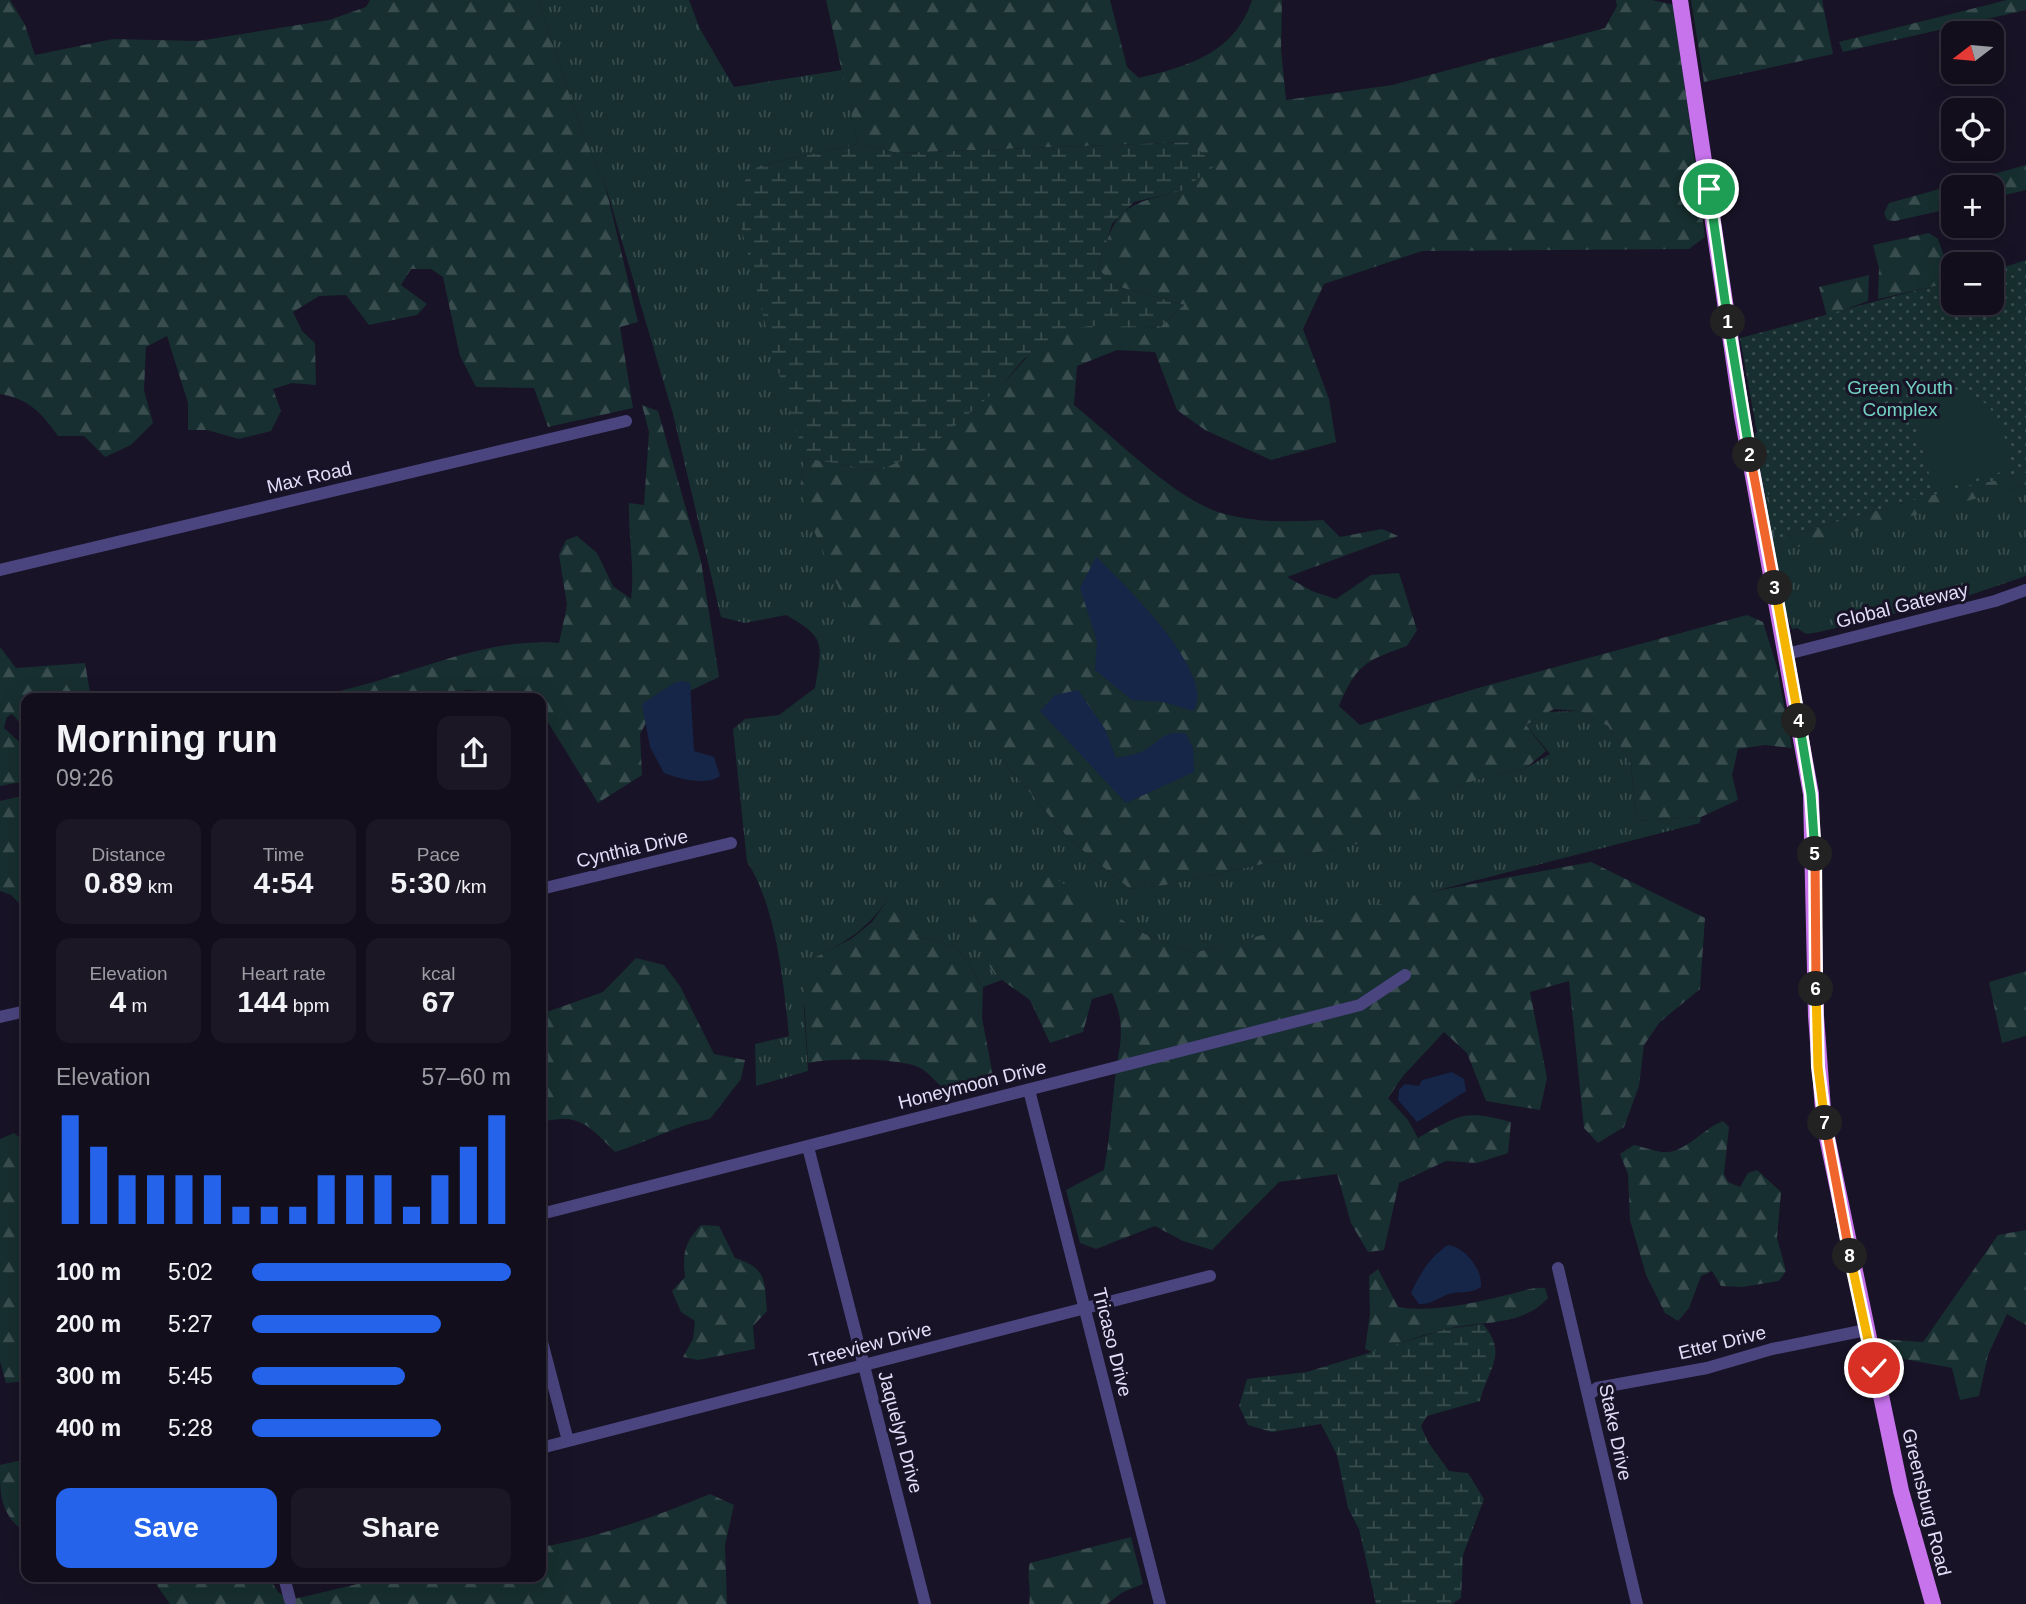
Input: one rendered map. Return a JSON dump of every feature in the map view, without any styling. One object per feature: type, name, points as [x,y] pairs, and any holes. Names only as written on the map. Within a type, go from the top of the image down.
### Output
[{"type":"main road","name":"Greensburg Road","points":[[1680,0],[1742,416],[1787,654],[1813,812],[1820,1092],[1866,1330],[1901,1492],[1933,1604]]},
{"type":"street","name":"Max Road","points":[[0,570],[626,421]]},
{"type":"street","name":"Global Gateway","points":[[1787,654],[1995,601],[2026,590]]},
{"type":"street","name":"Cynthia Drive","points":[[546,888],[732,843]]},
{"type":"street","name":"Honeymoon Drive","points":[[546,1213],[1360,1005],[1405,975]]},
{"type":"street","points":[[0,1017],[21,1012]]},
{"type":"street","name":"Tricaso Drive","points":[[1029,1090],[1160,1604]]},
{"type":"street","name":"Jaquelyn Drive","points":[[808,1147],[925,1604]]},
{"type":"street","name":"Stake Drive","points":[[1558,1268],[1637,1604]]},
{"type":"street","name":"Treeview Drive","points":[[546,1447],[1209,1276]]},
{"type":"street","name":"Etter Drive","points":[[1589,1395],[1597,1388],[1707,1368],[1772,1349],[1866,1330]]},
{"type":"street","points":[[546,1357],[568,1441]]},
{"type":"street","points":[[285,1582],[290,1600]]},
{"type":"green space","points":[[0,0],[10,0],[25,25],[35,55],[113,39],[198,41],[329,20],[366,7],[370,0],[538,0],[583,134],[605,184],[638,322],[620,327],[633,408],[548,427],[534,388],[476,387],[460,356],[443,277],[431,269],[411,269],[401,285],[427,304],[417,315],[369,325],[346,295],[319,296],[293,312],[302,331],[315,343],[316,385],[292,383],[273,389],[281,411],[271,431],[239,439],[207,430],[188,430],[188,403],[167,336],[146,347],[144,390],[153,423],[131,445],[105,457],[84,436],[58,436],[34,408],[19,399],[0,394]]},
{"type":"green space","points":[[538,0],[689,0],[700,29],[734,87],[842,70],[858,144],[758,166],[805,458],[800,487],[1000,757],[1069,839],[1130,889],[1165,885],[1388,837],[1388,809],[1479,779],[1526,768],[1550,754],[1526,725],[1548,712],[1578,711],[1608,726],[1631,764],[1636,821],[1701,817],[1700,823],[1193,953],[1145,934],[1051,877],[993,971],[1002,980],[983,987],[957,947],[917,937],[903,898],[889,898],[856,934],[814,958],[804,1008],[808,1071],[756,1086],[755,1044],[789,1036],[772,923],[757,880],[747,862],[733,729],[745,719],[779,715],[815,688],[820,652],[815,637],[809,630],[786,615],[745,623],[721,617],[673,414],[605,184],[583,134]]},
{"type":"green space","points":[[826,0],[1110,0],[1127,67],[1139,78],[1192,62],[1222,45],[1244,18],[1252,0],[1282,0],[1281,49],[1286,100],[1392,85],[1605,28],[1617,6],[1616,0],[1652,0],[1674,5],[1705,237],[1689,249],[1422,251],[1324,284],[1303,329],[1329,399],[1336,442],[1271,460],[1205,430],[1177,410],[1155,352],[1117,350],[1077,366],[1074,405],[1165,481],[1203,506],[1221,513],[1259,520],[1323,520],[1340,537],[1382,529],[1398,536],[1287,577],[1312,591],[1336,599],[1371,575],[1399,573],[1417,630],[1407,646],[1364,666],[1351,681],[1339,706],[1360,725],[1478,688],[1747,615],[1763,622],[1777,667],[1792,748],[1765,745],[1738,749],[1732,775],[1738,800],[1701,817],[1636,821],[1631,764],[1608,726],[1578,711],[1554,709],[1526,725],[1546,751],[1526,768],[1479,779],[1389,809],[1389,837],[1165,885],[1130,889],[1069,839],[1000,757],[886,652],[842,596],[806,512],[800,487],[805,458],[878,471],[984,399],[1006,381],[1044,341],[1062,329],[1096,324],[1159,328],[1184,305],[1116,286],[1098,269],[1110,233],[1123,213],[1145,201],[1181,191],[1191,142],[897,153],[858,144]]},
{"type":"green space","points":[[1691,0],[1822,0],[1833,54],[1704,82]]},
{"type":"green space","points":[[2007,0],[2026,0],[2026,10],[1978,21],[1941,21],[1941,30],[1843,52],[1839,42]]},
{"type":"green space","points":[[1191,142],[1215,166],[1181,191],[1134,202],[1112,224],[1098,269],[1116,286],[1184,305],[1159,328],[1093,326],[1062,329],[1023,360],[1002,385],[928,449],[878,471],[805,458],[773,355],[733,194],[758,166],[858,144],[897,153]]},
{"type":"green space","points":[[2026,165],[2026,190],[2004,195],[2004,175],[1990,175]]},
{"type":"green space","points":[[1941,189],[1941,211],[1895,221],[1887,220],[1884,213],[1889,203]]},
{"type":"green space","points":[[1929,233],[1938,239],[1943,252],[1941,285],[1878,299],[1879,268],[1873,245]]},
{"type":"green space","name":"Green Youth Complex","points":[[2026,260],[2026,473],[1924,497],[1776,539],[1740,338],[1941,285],[1941,315],[2004,315],[2004,267]]},
{"type":"green space","points":[[1869,275],[1868,301],[1827,316],[1819,287]]},
{"type":"green space","points":[[1931,392],[1964,393],[1985,403],[1993,412],[2004,434],[2012,469],[1939,489],[1932,485],[1909,397]]},
{"type":"green space","points":[[642,405],[658,411],[701,561],[719,677],[654,708],[640,734],[642,775],[598,803],[546,719],[546,693],[467,690],[454,693],[331,693],[472,652],[530,643],[559,643],[567,605],[559,555],[566,540],[577,536],[597,553],[613,586],[631,599],[629,503],[644,505],[649,432]]},
{"type":"green space","points":[[1757,431],[2026,473],[1917,499],[1776,538],[1781,550],[2026,485],[2026,576],[1967,596],[1819,632],[1806,634],[1797,628],[1792,629],[1783,605],[1754,438]]},
{"type":"green space","points":[[2026,473],[2026,485],[1794,548],[1781,550],[1776,539],[1924,497]]},
{"type":"green space","points":[[0,647],[16,668],[85,663],[90,693],[21,693],[21,724],[12,714],[7,717],[4,728],[21,743],[21,782],[0,786]]},
{"type":"green space","points":[[21,796],[21,905],[11,895],[0,891],[0,801]]},
{"type":"green space","points":[[1591,862],[1705,918],[1700,989],[1660,1022],[1644,1045],[1639,1086],[1624,1127],[1598,1143],[1584,1128],[1569,981],[1530,992],[1547,1078],[1540,1110],[1486,1101],[1467,1053],[1444,1032],[1403,1076],[1388,1098],[1408,1120],[1418,1138],[1462,1116],[1495,1118],[1511,1122],[1508,1153],[1477,1163],[1446,1161],[1399,1183],[1384,1250],[1368,1252],[1351,1223],[1337,1174],[1279,1182],[1212,1250],[1183,1241],[1155,1226],[1096,1249],[1080,1243],[1066,1190],[1104,1170],[1121,1030],[1117,1007],[1112,993],[1092,999],[1083,1032],[1050,1043],[1030,1000],[995,975],[971,937],[974,904],[1051,876],[1145,934],[1193,953],[1419,894]]},
{"type":"green space","points":[[903,897],[917,937],[957,947],[983,987],[982,1018],[994,1081],[990,1088],[943,1088],[922,1069],[900,1062],[849,1060],[808,1063],[803,980],[814,958],[851,939],[872,922],[889,898]]},
{"type":"green space","points":[[636,958],[664,965],[680,986],[714,1054],[745,1060],[741,1079],[710,1119],[685,1125],[615,1152],[590,1128],[574,1120],[546,1121],[546,1012],[603,992]]},
{"type":"green space","points":[[2026,971],[2026,1036],[2002,1043],[1989,982]]},
{"type":"green space","points":[[1723,1121],[1729,1127],[1724,1174],[1728,1182],[1740,1187],[1748,1173],[1757,1170],[1781,1192],[1777,1238],[1786,1271],[1779,1281],[1742,1287],[1721,1286],[1712,1271],[1701,1276],[1689,1308],[1678,1321],[1665,1313],[1646,1275],[1630,1220],[1628,1174],[1620,1154],[1634,1145],[1660,1152],[1675,1150]]},
{"type":"green space","points":[[14,1133],[21,1139],[21,1382],[6,1383],[0,1361],[0,1139]]},
{"type":"green space","points":[[701,1225],[719,1226],[735,1258],[759,1271],[762,1277],[767,1311],[753,1326],[755,1349],[698,1360],[683,1357],[693,1339],[695,1321],[681,1312],[672,1291],[685,1277],[686,1248]]},
{"type":"green space","points":[[2026,1230],[2026,1325],[2007,1314],[1988,1355],[1979,1396],[1960,1400],[1952,1368],[1893,1357],[1881,1339],[1923,1342],[1998,1235]]},
{"type":"green space","points":[[1378,1269],[1398,1307],[1425,1309],[1453,1306],[1540,1288],[1545,1288],[1548,1298],[1538,1307],[1514,1318],[1446,1329],[1374,1353],[1365,1349],[1370,1314],[1369,1276]]},
{"type":"green space","points":[[1483,1324],[1494,1344],[1495,1353],[1480,1401],[1427,1416],[1421,1426],[1428,1442],[1449,1471],[1468,1473],[1484,1499],[1463,1555],[1461,1598],[1452,1604],[1376,1604],[1359,1529],[1348,1508],[1337,1455],[1321,1424],[1272,1432],[1248,1425],[1239,1406],[1247,1379],[1307,1372],[1446,1329]]},
{"type":"green space","points":[[21,1460],[21,1530],[3,1504],[0,1465]]},
{"type":"green space","points":[[710,1494],[734,1505],[725,1545],[727,1604],[170,1604],[155,1582],[272,1582],[278,1592],[290,1600],[366,1582],[546,1582],[546,1546],[584,1538],[668,1511]]},
{"type":"green space","points":[[1131,1537],[1143,1584],[1123,1592],[1107,1604],[1029,1604],[1030,1563]]},
{"type":"water","points":[[1096,557],[1145,607],[1181,653],[1192,675],[1197,695],[1193,711],[1164,702],[1132,700],[1095,670],[1097,641],[1080,588]]},
{"type":"water","points":[[674,683],[690,683],[694,751],[714,757],[720,776],[714,779],[692,781],[664,773],[650,747],[642,704]]},
{"type":"water","points":[[1078,690],[1105,729],[1116,758],[1142,752],[1173,733],[1186,734],[1193,748],[1194,772],[1126,803],[1040,711],[1055,695]]},
{"type":"water","points":[[1452,1072],[1464,1079],[1466,1091],[1417,1122],[1398,1100],[1399,1090],[1405,1084],[1419,1086],[1422,1080]]},
{"type":"water","points":[[1448,1245],[1461,1250],[1472,1260],[1481,1280],[1481,1287],[1419,1304],[1411,1293],[1431,1260]]},
{"type":"route","points":[[1709,189],[1742,416],[1811,794],[1820,1092],[1841,1214],[1874,1368]]}]
